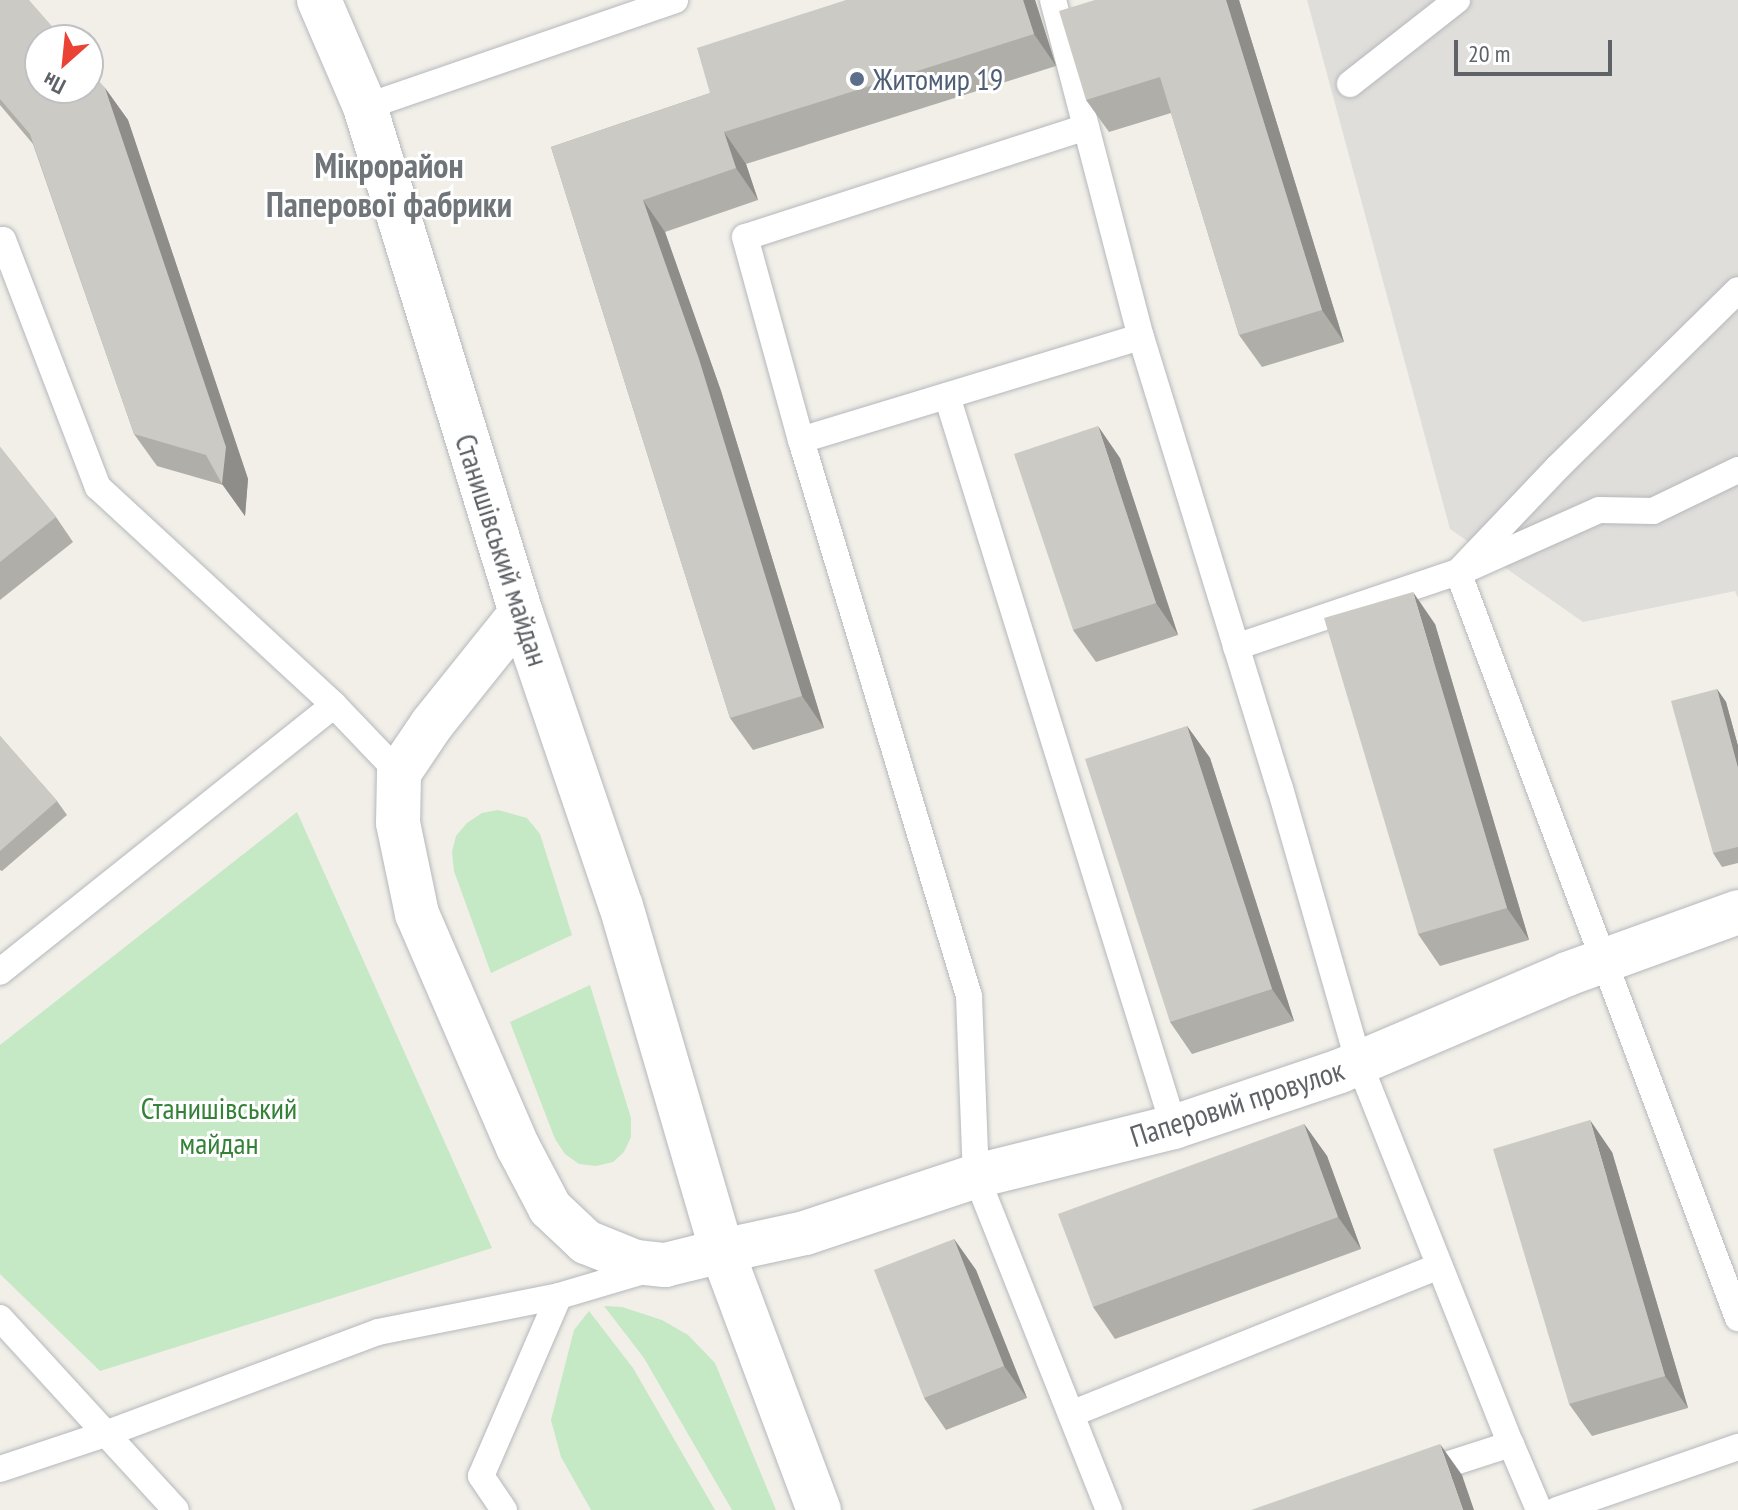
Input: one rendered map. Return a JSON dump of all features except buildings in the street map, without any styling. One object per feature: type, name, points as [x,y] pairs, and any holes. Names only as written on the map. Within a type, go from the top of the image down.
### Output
[{"type":"street","name":"Станишівський майдан","points":[[319,0],[365,107],[521,613],[621,906],[722,1251],[819,1510]]},
{"type":"street","points":[[521,613],[432,724],[399,773],[398,823],[417,914],[518,1147],[550,1208],[586,1242],[636,1262],[665,1265]]},
{"type":"street","name":"Паперовий провулок","points":[[665,1265],[805,1233],[976,1176],[1174,1127],[1359,1063],[1603,961],[1738,912]]},
{"type":"lane","points":[[365,107],[675,0]]},
{"type":"lane","points":[[1053,0],[1141,337],[1359,1063],[1437,1267],[1539,1510]]},
{"type":"lane","points":[[1350,84],[1457,0]]},
{"type":"lane","points":[[1086,127],[745,237],[801,440],[969,996],[976,1176],[1109,1510]]},
{"type":"lane","points":[[1,240],[98,487],[334,705],[399,773]]},
{"type":"lane","points":[[1458,572],[1558,467],[1738,290]]},
{"type":"lane","points":[[801,440],[1141,337]]},
{"type":"lane","points":[[947,396],[1174,1127]]},
{"type":"lane","points":[[1236,647],[1458,572],[1599,510],[1653,511],[1738,470]]},
{"type":"lane","points":[[1458,572],[1737,1315]]},
{"type":"lane","points":[[0,972],[334,705]]},
{"type":"lane","points":[[0,1469],[108,1433],[378,1332],[559,1296],[665,1265]]},
{"type":"lane","points":[[1071,1414],[1437,1267]]},
{"type":"lane","points":[[504,1510],[481,1476],[559,1296]]},
{"type":"lane","points":[[0,1318],[176,1510]]},
{"type":"lane","points":[[1392,1482],[1511,1444]]},
{"type":"lane","points":[[1557,1510],[1738,1447]]},
{"type":"shaded area","points":[[1307,0],[1738,0],[1738,598],[1735,591],[1583,622],[1450,529]]},
{"type":"green space","points":[[498,810],[527,818],[540,834],[572,935],[491,973],[454,871],[452,852],[456,836],[467,823],[482,813]]},
{"type":"green space","name":"Станишівський майдан","points":[[297,812],[492,1248],[100,1371],[0,1274],[0,1045]]},
{"type":"green space","points":[[590,985],[631,1118],[631,1137],[624,1152],[613,1162],[596,1166],[579,1164],[565,1154],[555,1139],[510,1022]]},
{"type":"green space","points":[[604,1306],[622,1307],[662,1320],[688,1335],[715,1363],[776,1510],[732,1510],[644,1358]]},
{"type":"green space","points":[[589,1311],[633,1368],[715,1510],[591,1510],[561,1457],[551,1420],[574,1330]]},
{"type":"place","name":"Житомир 19","points":[[857,79]]},
{"type":"district","name":"Мікрорайон Паперової фабрики","points":[[389,184]]}]
